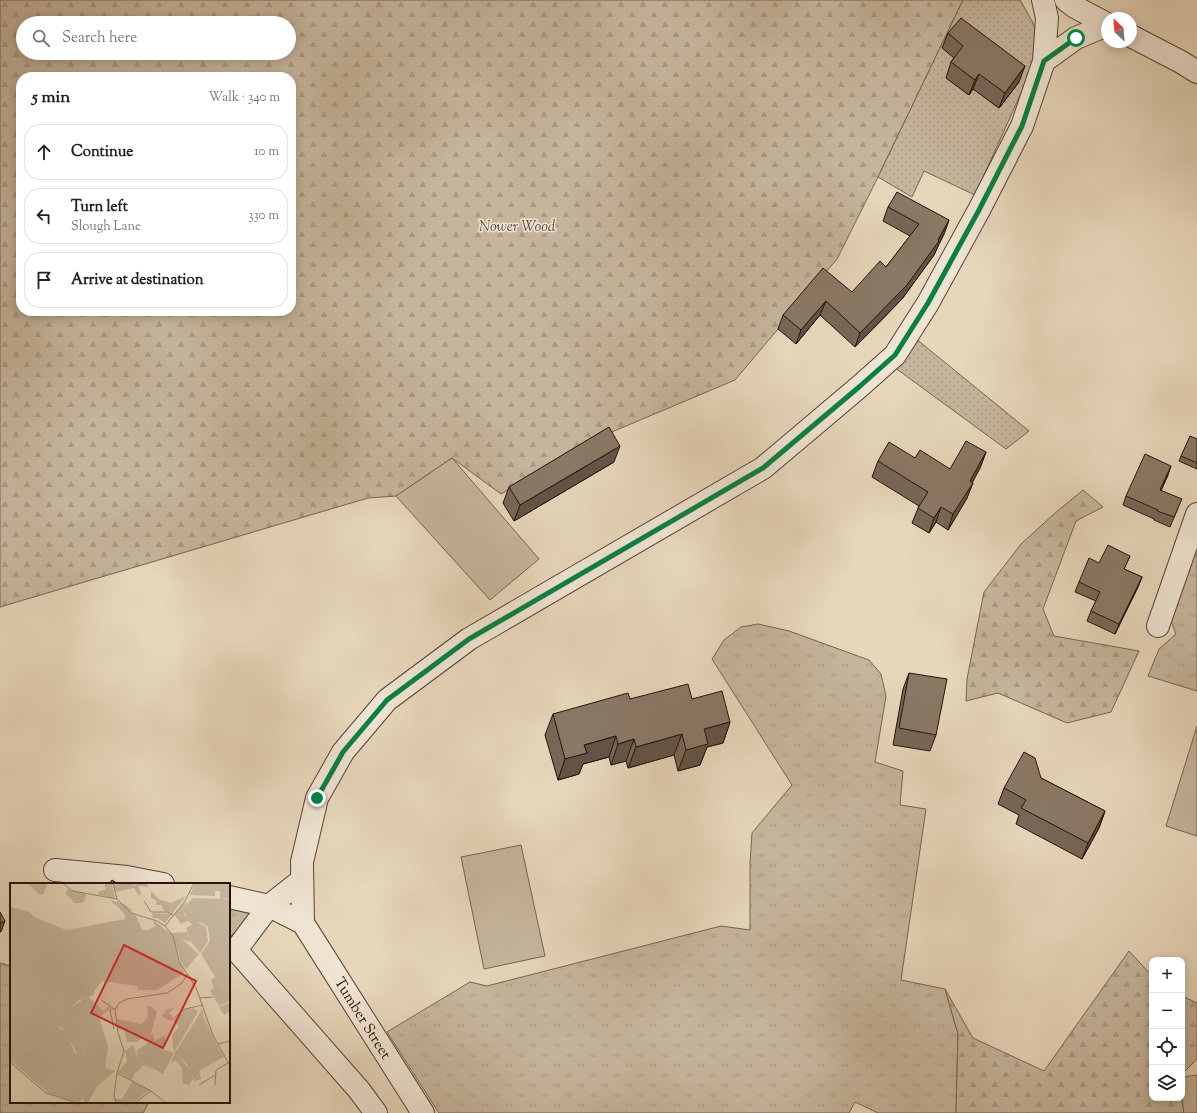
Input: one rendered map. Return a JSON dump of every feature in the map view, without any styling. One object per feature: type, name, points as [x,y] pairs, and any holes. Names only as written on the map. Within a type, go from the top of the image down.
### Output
[{"type":"street","points":[[230,897],[269,906],[303,923],[302,862],[317,798],[343,752],[387,700],[469,639],[763,468],[895,355],[928,303],[979,210],[1022,126],[1044,61],[1048,18],[1043,0]]},
{"type":"street","points":[[1066,0],[1075,7],[1101,22]]},
{"type":"street","points":[[1044,61],[1076,38],[1101,28]]},
{"type":"street","points":[[1137,39],[1182,62],[1197,72]]},
{"type":"street","points":[[1158,626],[1197,514]]},
{"type":"street","points":[[55,870],[127,877],[158,883]]},
{"type":"street","points":[[302,880],[269,906],[236,950],[359,1090],[376,1113]]},
{"type":"street","name":"Tumber Street","points":[[303,923],[423,1113]]},
{"type":"green space","name":"Nower Wood","points":[[0,0],[963,0],[837,259],[735,380],[607,434],[501,494],[452,458],[396,496],[368,498],[0,607]]},
{"type":"green space","points":[[963,0],[1020,0],[1032,21],[1039,39],[1031,71],[975,195],[924,171],[912,197],[878,177]],"holes":[[[946,78],[1019,82],[999,108],[973,89],[969,95]]]},
{"type":"green space","points":[[915,338],[1029,431],[1006,449],[894,367],[907,358]]},
{"type":"green space","points":[[452,458],[539,559],[490,600],[396,496]]},
{"type":"green space","points":[[1083,490],[1103,507],[1076,521],[1043,609],[1054,636],[1139,651],[1111,712],[1067,723],[998,693],[966,701],[967,679],[984,592],[1021,544]]},
{"type":"green space","points":[[1197,539],[1197,691],[1148,676],[1159,649],[1176,634],[1170,618]]},
{"type":"green space","points":[[758,624],[789,631],[869,660],[881,674],[886,696],[875,762],[903,771],[900,805],[926,809],[901,980],[945,989],[958,1034],[956,1113],[878,1113],[855,1102],[849,1113],[439,1113],[387,1032],[470,982],[487,986],[721,926],[750,930],[750,863],[752,833],[792,785],[712,659],[724,640],[741,627]]},
{"type":"green space","points":[[1197,726],[1197,836],[1166,826]]},
{"type":"green space","points":[[521,845],[545,956],[484,969],[461,857]]},
{"type":"green space","points":[[230,907],[258,910],[230,937]]},
{"type":"green space","points":[[1129,951],[1149,973],[1149,1101],[1182,1101],[1184,1113],[956,1113],[958,1034],[945,989],[973,1038],[1044,1071]]},
{"type":"green space","points":[[0,963],[10,966],[10,1103],[148,1103],[143,1113],[0,1113]]},
{"type":"green space","points":[[1185,997],[1197,1003],[1197,1059],[1185,1071]]},
{"type":"green space","points":[[1197,1075],[1197,1113],[1184,1113],[1182,1101],[1185,1101],[1185,1077]]},
{"type":"building","points":[[961,18],[1025,66],[1005,93],[979,74],[975,80],[951,62],[963,46],[948,33]]},
{"type":"building","points":[[897,192],[949,220],[938,240],[939,241],[907,285],[860,333],[826,301],[801,330],[783,315],[823,268],[852,292],[880,261],[886,267],[919,224],[888,207]]},
{"type":"building","points":[[609,427],[620,446],[520,505],[509,487]]},
{"type":"building","points":[[1190,436],[1197,439],[1197,463],[1181,456]]},
{"type":"building","points":[[966,441],[986,452],[970,481],[973,483],[953,514],[941,507],[934,518],[918,508],[928,492],[878,461],[889,442],[915,458],[920,450],[950,469]]},
{"type":"building","points":[[1145,454],[1171,466],[1160,490],[1182,499],[1174,517],[1157,511],[1158,510],[1126,496]]},
{"type":"building","points":[[1108,545],[1130,556],[1124,569],[1142,577],[1119,624],[1091,611],[1100,592],[1079,582],[1089,558],[1099,563]]},
{"type":"building","points":[[909,673],[947,679],[936,735],[899,728]]},
{"type":"building","points":[[688,684],[692,699],[722,691],[730,722],[704,729],[708,744],[686,750],[682,734],[636,747],[634,739],[618,744],[616,736],[584,745],[587,753],[565,759],[553,714],[628,693],[630,699]]},
{"type":"building","points":[[1024,752],[1035,758],[1041,778],[1105,811],[1088,843],[1021,808],[1026,800],[1004,788]]},
{"type":"building","points":[[112,880],[116,883],[110,883]]},
{"type":"building","points":[[0,912],[5,921],[0,923]]},
{"type":"route","points":[[317,798],[343,752],[387,700],[469,639],[763,468],[895,355],[928,303],[979,210],[1022,126],[1044,61],[1076,38]]}]
